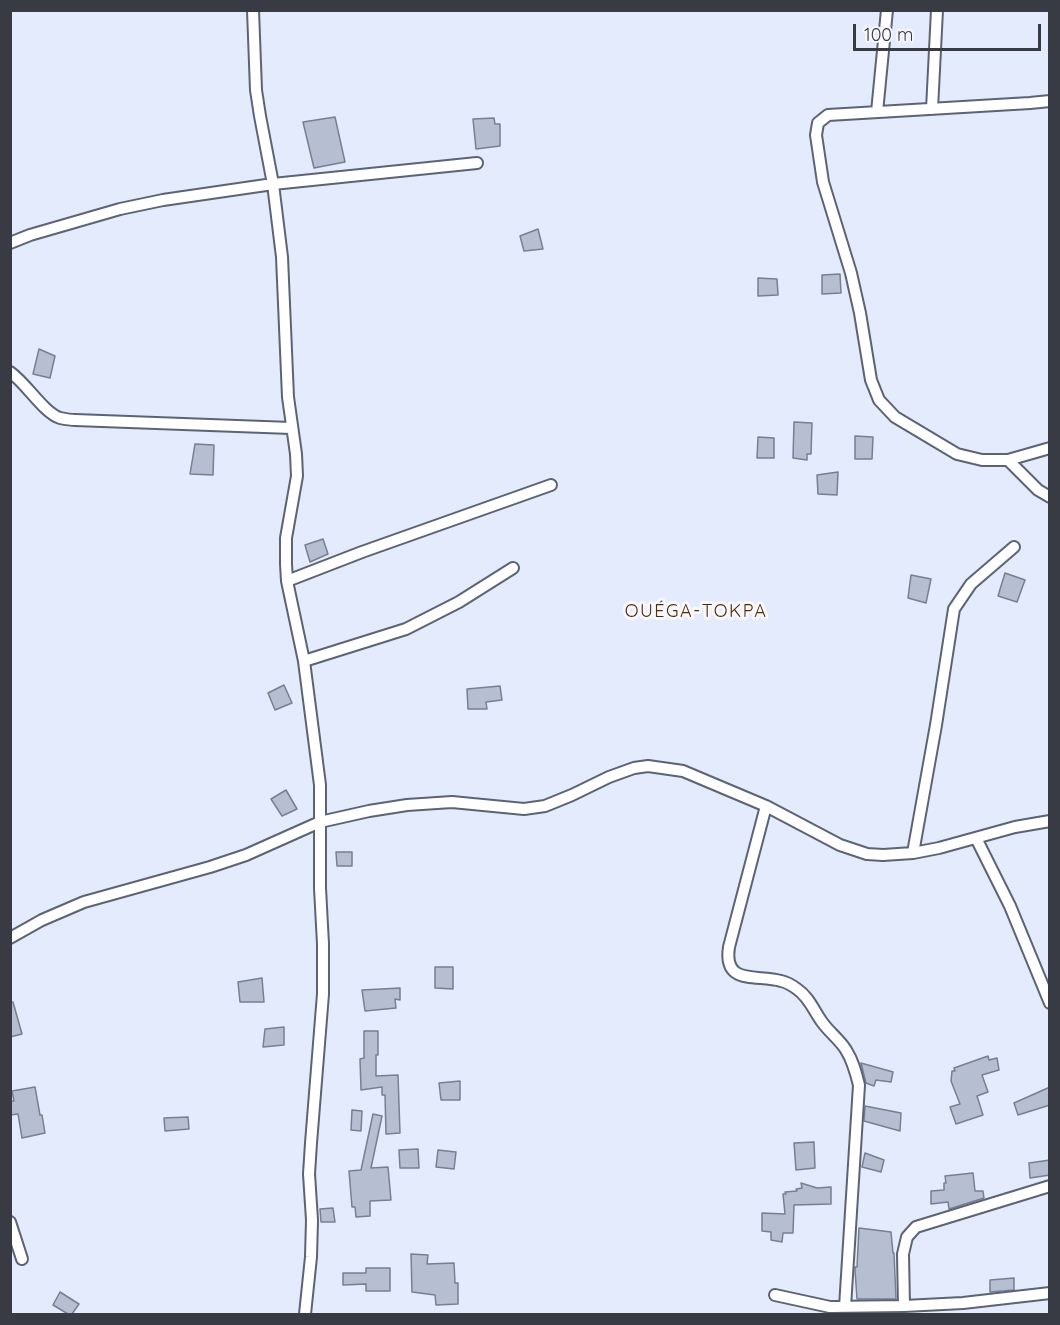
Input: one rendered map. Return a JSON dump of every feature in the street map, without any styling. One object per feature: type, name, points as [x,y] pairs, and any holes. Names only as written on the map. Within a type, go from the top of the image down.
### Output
[{"type":"street","points":[[253,10],[256,90],[273,184],[282,257],[288,397],[296,454],[297,476],[285,538],[287,581],[304,661],[320,785],[323,994],[309,1174],[312,1220],[311,1257],[305,1314]]},
{"type":"street","points":[[877,112],[887,10]]},
{"type":"street","points":[[932,108],[937,10]]},
{"type":"street","points":[[1050,100],[828,115],[818,123],[816,135],[824,182],[851,273],[860,313],[871,380],[879,400],[895,417],[957,454],[982,460],[1008,460],[1050,448]]},
{"type":"street","points":[[10,243],[120,209],[163,200],[273,184],[477,163]]},
{"type":"street","points":[[10,372],[20,379],[50,412],[61,418],[291,428]]},
{"type":"street","points":[[1008,460],[1038,490],[1050,497]]},
{"type":"street","points":[[287,581],[551,485]]},
{"type":"street","points":[[914,854],[954,609],[971,584],[1014,547]]},
{"type":"street","points":[[304,661],[406,629],[459,602],[513,568]]},
{"type":"street","points":[[10,938],[42,920],[84,902],[219,864],[275,843],[320,822],[407,805],[452,802],[524,809],[545,806],[609,777],[633,768],[648,766],[683,771],[766,806],[840,845],[867,854],[914,854],[1015,827],[1050,821]]},
{"type":"street","points":[[766,806],[727,960],[733,971],[746,977],[781,981],[799,990],[822,1022],[846,1049],[855,1068],[859,1085],[845,1307]]},
{"type":"street","points":[[976,838],[1010,906],[1050,1003]]},
{"type":"street","points":[[904,1306],[903,1254],[907,1237],[916,1227],[1050,1186]]},
{"type":"street","points":[[10,1222],[22,1259]]},
{"type":"street","points":[[775,1295],[830,1311],[845,1307],[963,1303],[1050,1293]]},
{"type":"building","points":[[335,117],[345,162],[314,168],[303,122]]},
{"type":"building","points":[[494,118],[495,124],[500,124],[500,146],[476,149],[473,119]]},
{"type":"building","points":[[538,229],[543,249],[524,251],[520,236]]},
{"type":"building","points":[[840,274],[841,293],[822,294],[822,275]]},
{"type":"building","points":[[758,278],[777,279],[778,295],[758,296]]},
{"type":"building","points":[[39,349],[55,356],[50,378],[33,374]]},
{"type":"building","points":[[794,422],[812,423],[811,454],[807,454],[807,460],[793,458]]},
{"type":"building","points":[[855,436],[873,437],[872,459],[855,459]]},
{"type":"building","points":[[758,437],[774,438],[774,458],[757,458]]},
{"type":"building","points":[[195,444],[214,445],[213,475],[190,474]]},
{"type":"building","points":[[838,472],[837,495],[818,494],[817,475]]},
{"type":"building","points":[[323,539],[328,554],[310,562],[305,545]]},
{"type":"building","points":[[1005,573],[1025,580],[1017,602],[998,596]]},
{"type":"building","points":[[911,575],[931,579],[926,603],[908,598]]},
{"type":"building","points":[[284,685],[292,703],[275,710],[268,693]]},
{"type":"building","points":[[500,686],[502,700],[486,702],[487,709],[468,709],[467,689]]},
{"type":"building","points":[[286,790],[297,809],[282,816],[271,799]]},
{"type":"building","points":[[336,852],[352,852],[352,866],[337,866]]},
{"type":"building","points":[[435,967],[453,967],[453,989],[435,988]]},
{"type":"building","points":[[262,978],[264,1002],[240,1002],[238,982]]},
{"type":"building","points":[[400,988],[400,1000],[395,999],[396,1008],[365,1011],[362,990]]},
{"type":"building","points":[[13,1002],[22,1034],[10,1037],[10,1003]]},
{"type":"building","points":[[284,1027],[284,1045],[263,1047],[265,1029]]},
{"type":"building","points":[[364,1031],[378,1031],[376,1076],[398,1075],[400,1133],[386,1134],[385,1095],[382,1095],[382,1087],[361,1090],[360,1059],[364,1058]]},
{"type":"building","points":[[988,1056],[989,1060],[997,1058],[999,1070],[982,1075],[988,1092],[977,1096],[983,1115],[956,1124],[950,1107],[960,1104],[951,1081],[952,1071],[955,1071],[954,1068]]},
{"type":"building","points":[[861,1063],[893,1072],[891,1082],[876,1080],[874,1086],[866,1083]]},
{"type":"building","points":[[460,1081],[460,1100],[441,1100],[439,1083]]},
{"type":"building","points":[[35,1087],[45,1133],[22,1138],[18,1114],[10,1115],[10,1101],[14,1101],[12,1091]]},
{"type":"building","points":[[1050,1087],[1050,1105],[1018,1115],[1014,1103]]},
{"type":"building","points":[[865,1106],[901,1113],[900,1131],[864,1121]]},
{"type":"building","points":[[352,1110],[362,1111],[361,1131],[351,1130]]},
{"type":"building","points":[[373,1114],[382,1116],[371,1168],[388,1167],[391,1200],[370,1201],[370,1216],[356,1217],[355,1207],[352,1207],[349,1171],[361,1170]]},
{"type":"building","points":[[188,1117],[189,1129],[165,1131],[164,1118]]},
{"type":"building","points":[[814,1142],[815,1168],[796,1170],[794,1143]]},
{"type":"building","points":[[418,1149],[419,1168],[400,1168],[399,1150]]},
{"type":"building","points":[[438,1150],[456,1152],[454,1169],[436,1167]]},
{"type":"building","points":[[865,1153],[884,1160],[881,1172],[862,1167]]},
{"type":"building","points":[[1050,1160],[1050,1175],[1030,1178],[1029,1163]]},
{"type":"building","points":[[973,1173],[975,1191],[983,1191],[984,1198],[949,1209],[948,1202],[931,1204],[931,1191],[944,1190],[945,1176]]},
{"type":"building","points":[[801,1183],[817,1188],[831,1187],[831,1204],[794,1205],[793,1233],[783,1233],[782,1242],[771,1240],[771,1232],[762,1231],[762,1213],[785,1214],[783,1194],[802,1188]]},
{"type":"building","points":[[333,1208],[335,1222],[321,1222],[320,1209]]},
{"type":"building","points":[[859,1228],[891,1232],[896,1299],[857,1299],[855,1267],[857,1267]]},
{"type":"building","points":[[411,1254],[428,1255],[427,1264],[454,1263],[455,1283],[458,1283],[458,1304],[436,1305],[435,1295],[412,1292]]},
{"type":"building","points":[[366,1268],[390,1268],[390,1291],[366,1291],[366,1284],[343,1285],[343,1273],[366,1273]]},
{"type":"building","points":[[1014,1278],[1014,1290],[990,1292],[990,1280]]},
{"type":"building","points":[[60,1292],[79,1304],[72,1314],[53,1305]]},
{"type":"district","name":"OUÉGA-TOKPA","points":[[696,612]]}]
